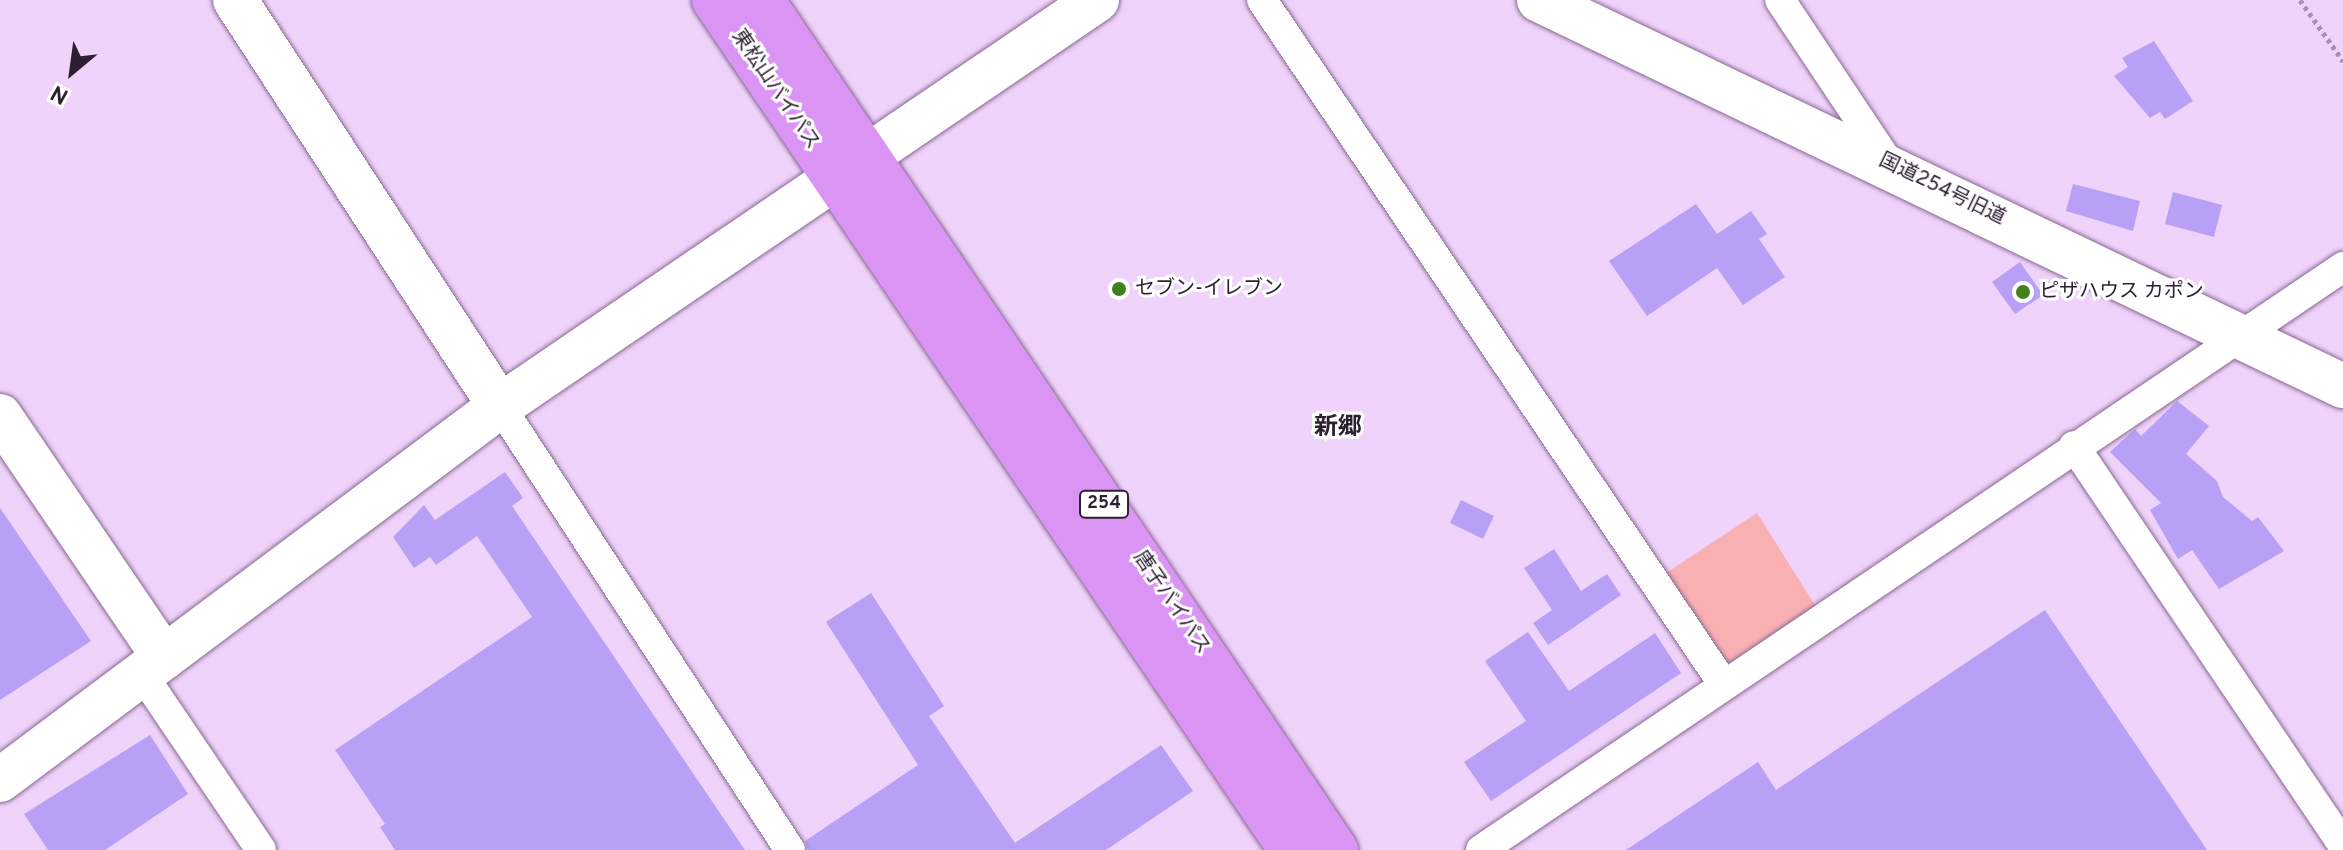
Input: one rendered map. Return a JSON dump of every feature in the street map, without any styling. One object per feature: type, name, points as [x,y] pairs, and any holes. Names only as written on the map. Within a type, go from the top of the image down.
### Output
[{"type":"highway","name":"東松山バイパス","points":[[714,0],[852,169]]},
{"type":"highway","name":"東松山バイパス","points":[[762,0],[852,169]]},
{"type":"highway","name":"唐子バイパス","points":[[852,169],[1291,850]]},
{"type":"highway","name":"唐子バイパス","points":[[852,169],[1336,850]]},
{"type":"street","points":[[235,0],[790,850]]},
{"type":"street","points":[[0,780],[500,406],[1097,0]]},
{"type":"street","points":[[1262,0],[1724,685]]},
{"type":"street","name":"国道254号旧道","points":[[1539,0],[1890,165],[2343,386]]},
{"type":"street","points":[[1780,0],[1890,165]]},
{"type":"street","points":[[1481,850],[2074,446],[2343,267]]},
{"type":"street","points":[[0,416],[153,665],[261,850]]},
{"type":"street","points":[[2074,446],[2343,845]]},
{"type":"path","points":[[2300,0],[2343,61]]},
{"type":"shaded area","points":[[1757,513],[1818,610],[1736,663],[1720,660],[1663,575]]},
{"type":"building","points":[[2154,41],[2193,101],[2165,119],[2160,112],[2150,118],[2114,76],[2128,67],[2122,58]]},
{"type":"building","points":[[2073,184],[2140,201],[2133,231],[2066,211]]},
{"type":"building","points":[[2173,192],[2222,205],[2214,237],[2165,224]]},
{"type":"building","points":[[1696,204],[1717,234],[1751,211],[1767,234],[1759,239],[1785,277],[1743,305],[1717,268],[1647,316],[1609,261]]},
{"type":"building","points":[[2020,262],[2043,295],[2015,314],[1992,282]]},
{"type":"building","points":[[2177,401],[2209,426],[2186,454],[2217,481],[2223,497],[2252,521],[2258,517],[2284,551],[2219,589],[2192,550],[2178,559],[2150,510],[2161,503],[2110,452],[2135,429],[2141,436]]},
{"type":"building","points":[[505,472],[523,498],[512,506],[745,850],[395,850],[380,827],[385,824],[335,750],[532,617],[477,536],[436,565],[430,557],[414,568],[393,537],[424,505],[435,520]]},
{"type":"building","points":[[1461,500],[1494,516],[1483,539],[1450,523]]},
{"type":"building","points":[[0,508],[91,641],[0,700]]},
{"type":"building","points":[[1554,549],[1581,591],[1607,574],[1621,595],[1548,645],[1533,623],[1552,610],[1524,568]]},
{"type":"building","points":[[871,593],[944,706],[929,716],[1015,843],[1161,745],[1193,791],[1106,850],[808,850],[805,841],[918,765],[826,622]]},
{"type":"building","points":[[2045,610],[2207,850],[1626,850],[1758,762],[1776,790]]},
{"type":"building","points":[[1528,632],[1569,691],[1655,633],[1681,673],[1491,801],[1464,762],[1526,721],[1485,661]]},
{"type":"building","points":[[150,735],[188,794],[105,850],[48,850],[24,814]]},
{"type":"place","name":"セブン-イレブン","points":[[1119,289]]},
{"type":"place","name":"ピザハウス カポン","points":[[2023,292]]},
{"type":"district","name":"新郷","points":[[1338,429]]}]
